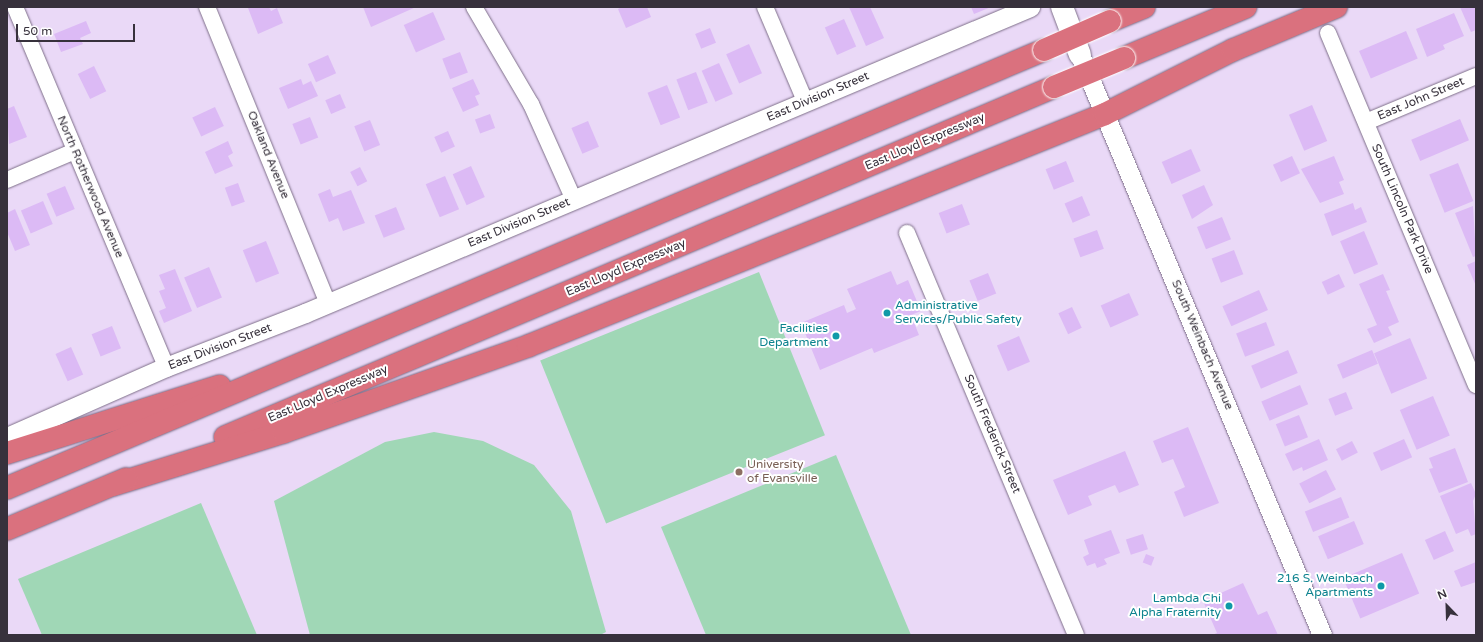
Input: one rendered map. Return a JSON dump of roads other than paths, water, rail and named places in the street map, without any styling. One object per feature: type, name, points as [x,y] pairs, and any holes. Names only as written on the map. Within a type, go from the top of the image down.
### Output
[{"type":"highway","points":[[7,488],[1144,7]]},
{"type":"highway","name":"East Lloyd Expressway","points":[[7,529],[1246,7]]},
{"type":"highway","points":[[113,485],[284,432],[484,363],[1105,114],[1233,50],[1336,7]]},
{"type":"highway","points":[[7,453],[169,399],[300,364]]},
{"type":"main road","points":[[1062,7],[1080,55]]},
{"type":"street","name":"North Rotherwood Avenue","points":[[15,7],[166,368]]},
{"type":"street","name":"Oakland Avenue","points":[[207,7],[328,303]]},
{"type":"street","points":[[474,7],[531,104],[574,200]]},
{"type":"street","points":[[765,7],[806,103]]},
{"type":"street","name":"East Division Street","points":[[7,437],[166,368],[328,303],[806,103],[1030,7]]},
{"type":"street","name":"South Lincoln Park Drive","points":[[1328,33],[1476,385]]},
{"type":"street","name":"South Weinbach Avenue","points":[[1080,55],[1322,635]]},
{"type":"street","name":"East John Street","points":[[1366,122],[1476,76]]},
{"type":"street","points":[[7,180],[75,151]]},
{"type":"street","name":"South Frederick Street","points":[[907,233],[1076,635]]},
{"type":"place","name":"Administrative Services/Public Safety","points":[[887,313]]},
{"type":"place","name":"Facilities Department","points":[[836,336]]},
{"type":"place","name":"University of Evansville","points":[[739,472]]},
{"type":"place","name":"216 S. Weinbach Apartments","points":[[1381,586]]},
{"type":"place","name":"Lambda Chi Alpha Fraternity","points":[[1229,606]]}]
